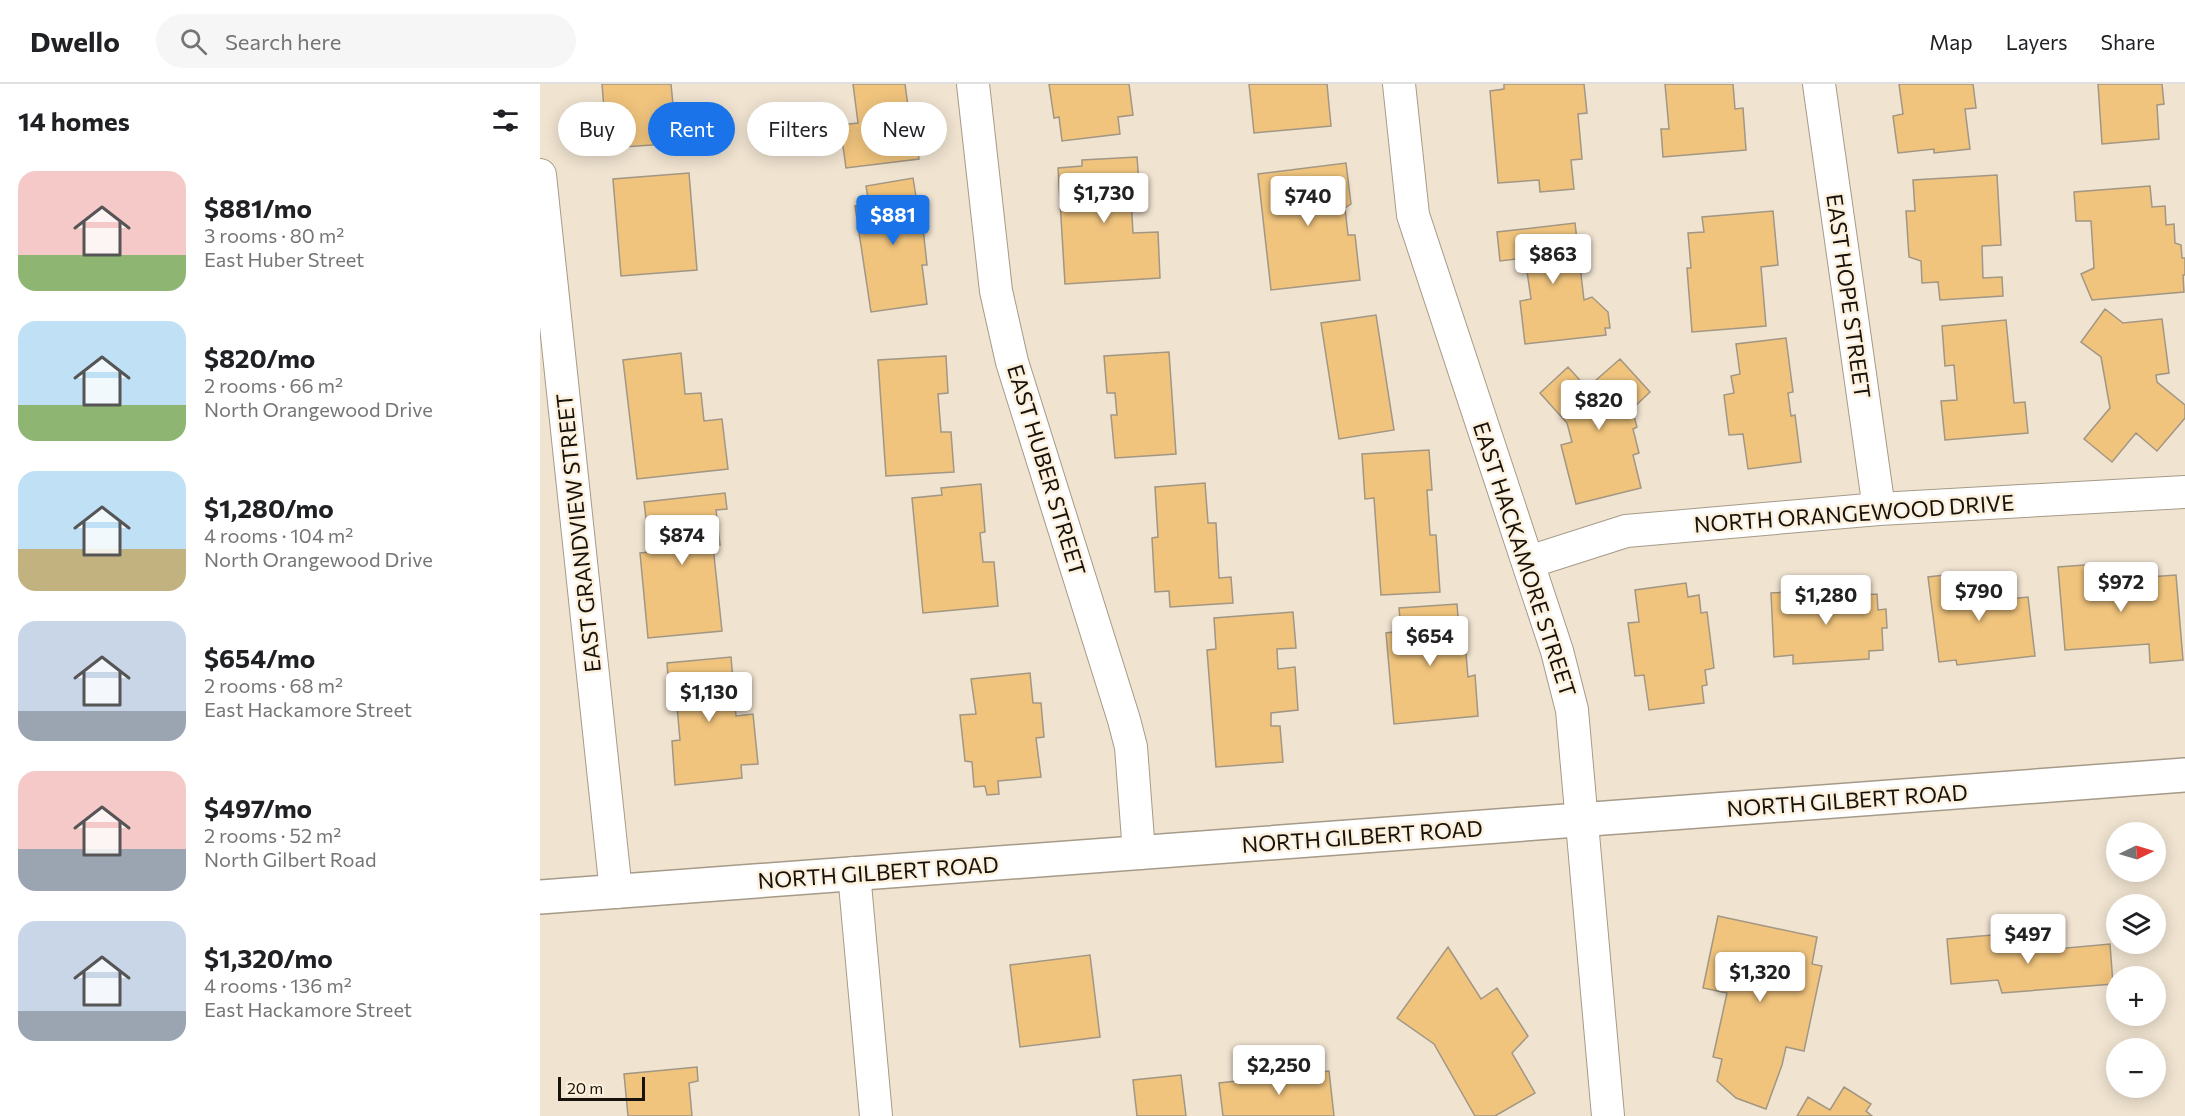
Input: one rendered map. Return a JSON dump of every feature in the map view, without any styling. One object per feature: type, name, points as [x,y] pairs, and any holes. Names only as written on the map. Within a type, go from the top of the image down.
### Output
[{"type":"main road","name":"NORTH GILBERT ROAD","points":[[540,897],[2185,775]]},
{"type":"street","name":"EAST HUBER STREET","points":[[973,84],[996,291],[1012,362],[1131,747],[1139,852]]},
{"type":"street","name":"EAST HACKAMORE STREET","points":[[1399,84],[1413,215],[1566,677],[1572,710],[1608,1116]]},
{"type":"street","name":"EAST HOPE STREET","points":[[1819,84],[1879,508]]},
{"type":"street","name":"EAST GRANDVIEW STREET","points":[[540,175],[616,892]]},
{"type":"street","name":"NORTH ORANGEWOOD DRIVE","points":[[1529,562],[1626,531],[1879,508],[2185,492]]},
{"type":"street","points":[[854,873],[876,1116]]},
{"type":"building","points":[[602,84],[671,84],[673,102],[648,102],[648,145],[636,146],[636,102],[603,102]]},
{"type":"building","points":[[853,84],[905,84],[907,102],[861,102],[861,156],[919,156],[919,159],[846,168],[844,156],[849,156],[849,124],[858,123]]},
{"type":"building","points":[[1049,84],[1129,84],[1133,115],[1118,117],[1120,134],[1062,141],[1059,117],[1054,118]]},
{"type":"building","points":[[1249,84],[1327,84],[1331,126],[1254,133]]},
{"type":"building","points":[[1504,84],[1584,84],[1587,113],[1578,114],[1582,159],[1571,160],[1574,189],[1540,192],[1539,180],[1498,183],[1490,91],[1504,89]]},
{"type":"building","points":[[1665,84],[1733,84],[1735,109],[1743,108],[1746,150],[1663,157],[1661,129],[1669,129]]},
{"type":"building","points":[[1899,84],[1973,84],[1976,108],[1965,109],[1970,149],[1934,153],[1934,149],[1898,153],[1893,116],[1903,114]]},
{"type":"building","points":[[2098,84],[2162,84],[2164,104],[2157,105],[2159,139],[2102,144]]},
{"type":"building","points":[[1137,157],[1140,197],[1131,198],[1133,233],[1158,232],[1160,278],[1065,284],[1058,168],[1082,166],[1082,160]]},
{"type":"building","points":[[1346,163],[1351,204],[1345,208],[1348,235],[1355,235],[1360,280],[1271,290],[1258,174]]},
{"type":"building","points":[[689,173],[697,270],[621,276],[613,179]]},
{"type":"building","points":[[1997,175],[2001,245],[1982,246],[1983,278],[2002,277],[2003,296],[1940,300],[1938,282],[1922,283],[1921,261],[1909,257],[1906,211],[1915,211],[1913,180]]},
{"type":"building","points":[[913,178],[918,209],[921,210],[927,265],[922,265],[927,304],[871,312],[855,206],[869,204],[866,186]]},
{"type":"building","points":[[2150,186],[2152,207],[2165,206],[2166,225],[2174,224],[2175,243],[2181,245],[2182,258],[2185,258],[2184,292],[2092,300],[2081,274],[2094,268],[2091,221],[2076,221],[2074,192]]},
{"type":"building","points":[[1773,211],[1778,265],[1761,267],[1766,326],[1692,332],[1687,268],[1691,268],[1688,233],[1704,232],[1702,217]]},
{"type":"building","points":[[1575,223],[1584,300],[1592,297],[1608,312],[1610,328],[1605,328],[1606,335],[1525,344],[1520,301],[1531,299],[1525,258],[1500,261],[1497,232]]},
{"type":"building","points":[[2105,309],[2123,323],[2162,319],[2169,373],[2156,375],[2157,382],[2185,405],[2185,418],[2157,451],[2136,433],[2112,462],[2084,439],[2110,408],[2101,357],[2081,342]]},
{"type":"building","points":[[1376,315],[1394,430],[1339,439],[1321,323]]},
{"type":"building","points":[[2006,320],[2014,403],[2025,402],[2028,433],[1945,440],[1941,401],[1957,400],[1954,365],[1945,366],[1942,326]]},
{"type":"building","points":[[1786,338],[1793,392],[1788,393],[1791,416],[1795,415],[1801,462],[1748,469],[1743,434],[1729,435],[1724,395],[1734,393],[1731,376],[1740,374],[1736,344]]},
{"type":"building","points":[[1169,352],[1176,454],[1115,458],[1111,415],[1117,415],[1115,393],[1107,393],[1104,356]]},
{"type":"building","points":[[681,353],[685,394],[701,393],[704,421],[722,419],[728,469],[637,479],[623,360]]},
{"type":"building","points":[[946,356],[948,393],[938,394],[941,432],[951,432],[954,472],[886,476],[878,360]]},
{"type":"building","points":[[1620,359],[1650,392],[1632,409],[1637,427],[1633,429],[1639,453],[1633,455],[1641,488],[1576,504],[1561,445],[1572,442],[1567,423],[1540,393],[1568,367],[1587,388]]},
{"type":"building","points":[[1429,450],[1432,490],[1427,490],[1430,535],[1436,535],[1440,592],[1381,595],[1374,498],[1365,499],[1362,454]]},
{"type":"building","points":[[1205,483],[1208,523],[1216,523],[1219,578],[1231,577],[1233,603],[1170,607],[1169,591],[1155,592],[1152,538],[1158,537],[1155,487]]},
{"type":"building","points":[[981,484],[985,532],[980,533],[983,562],[994,562],[998,606],[923,613],[912,498],[942,495],[941,488]]},
{"type":"building","points":[[725,493],[727,509],[716,510],[720,545],[713,546],[722,631],[648,638],[640,553],[650,552],[644,502]]},
{"type":"building","points":[[2098,564],[2100,592],[2121,590],[2120,579],[2176,575],[2183,660],[2150,663],[2149,644],[2065,650],[2058,567]]},
{"type":"building","points":[[1962,573],[1964,587],[1997,583],[1999,600],[2028,597],[2035,656],[1957,665],[1956,660],[1939,662],[1928,577]]},
{"type":"building","points":[[1686,583],[1688,597],[1699,595],[1701,613],[1707,612],[1714,668],[1705,670],[1707,685],[1702,686],[1704,703],[1649,710],[1644,675],[1635,676],[1628,623],[1639,622],[1635,590]]},
{"type":"building","points":[[1848,588],[1849,596],[1877,594],[1878,610],[1886,609],[1887,628],[1882,628],[1883,650],[1869,651],[1869,659],[1793,664],[1793,655],[1774,657],[1771,593]]},
{"type":"building","points":[[1457,604],[1460,643],[1465,643],[1468,677],[1475,675],[1478,716],[1394,724],[1386,633],[1401,631],[1399,608]]},
{"type":"building","points":[[1293,612],[1296,648],[1277,649],[1278,669],[1295,667],[1298,710],[1271,713],[1271,726],[1280,726],[1283,762],[1216,767],[1207,650],[1216,649],[1214,618]]},
{"type":"building","points":[[731,657],[736,716],[753,714],[758,764],[741,765],[742,778],[675,785],[672,741],[680,740],[677,707],[670,705],[667,663]]},
{"type":"building","points":[[1030,673],[1033,703],[1041,703],[1044,737],[1036,738],[1041,777],[998,781],[999,794],[987,795],[985,786],[974,787],[972,762],[965,761],[960,715],[976,714],[971,679]]},
{"type":"building","points":[[1718,916],[1817,937],[1812,964],[1822,966],[1804,1051],[1786,1047],[1766,1109],[1736,1098],[1717,1081],[1722,1059],[1713,1057],[1727,993],[1703,988]]},
{"type":"building","points":[[1992,935],[1993,949],[2034,945],[2034,951],[2106,944],[2106,954],[2111,954],[2112,966],[2106,966],[2106,985],[2002,993],[1998,980],[1951,984],[1947,939]]},
{"type":"building","points":[[1448,947],[1481,999],[1497,988],[1528,1036],[1512,1053],[1535,1093],[1495,1116],[1475,1116],[1434,1044],[1397,1018]]},
{"type":"building","points":[[1090,955],[1100,1037],[1020,1047],[1010,965]]},
{"type":"building","points":[[697,1067],[698,1081],[689,1083],[692,1116],[628,1116],[624,1074]]},
{"type":"building","points":[[1329,1071],[1334,1116],[1223,1116],[1219,1083]]},
{"type":"building","points":[[1181,1075],[1186,1116],[1137,1116],[1133,1080]]},
{"type":"building","points":[[1844,1087],[1871,1104],[1866,1111],[1872,1116],[1797,1116],[1808,1097],[1830,1110]]}]
